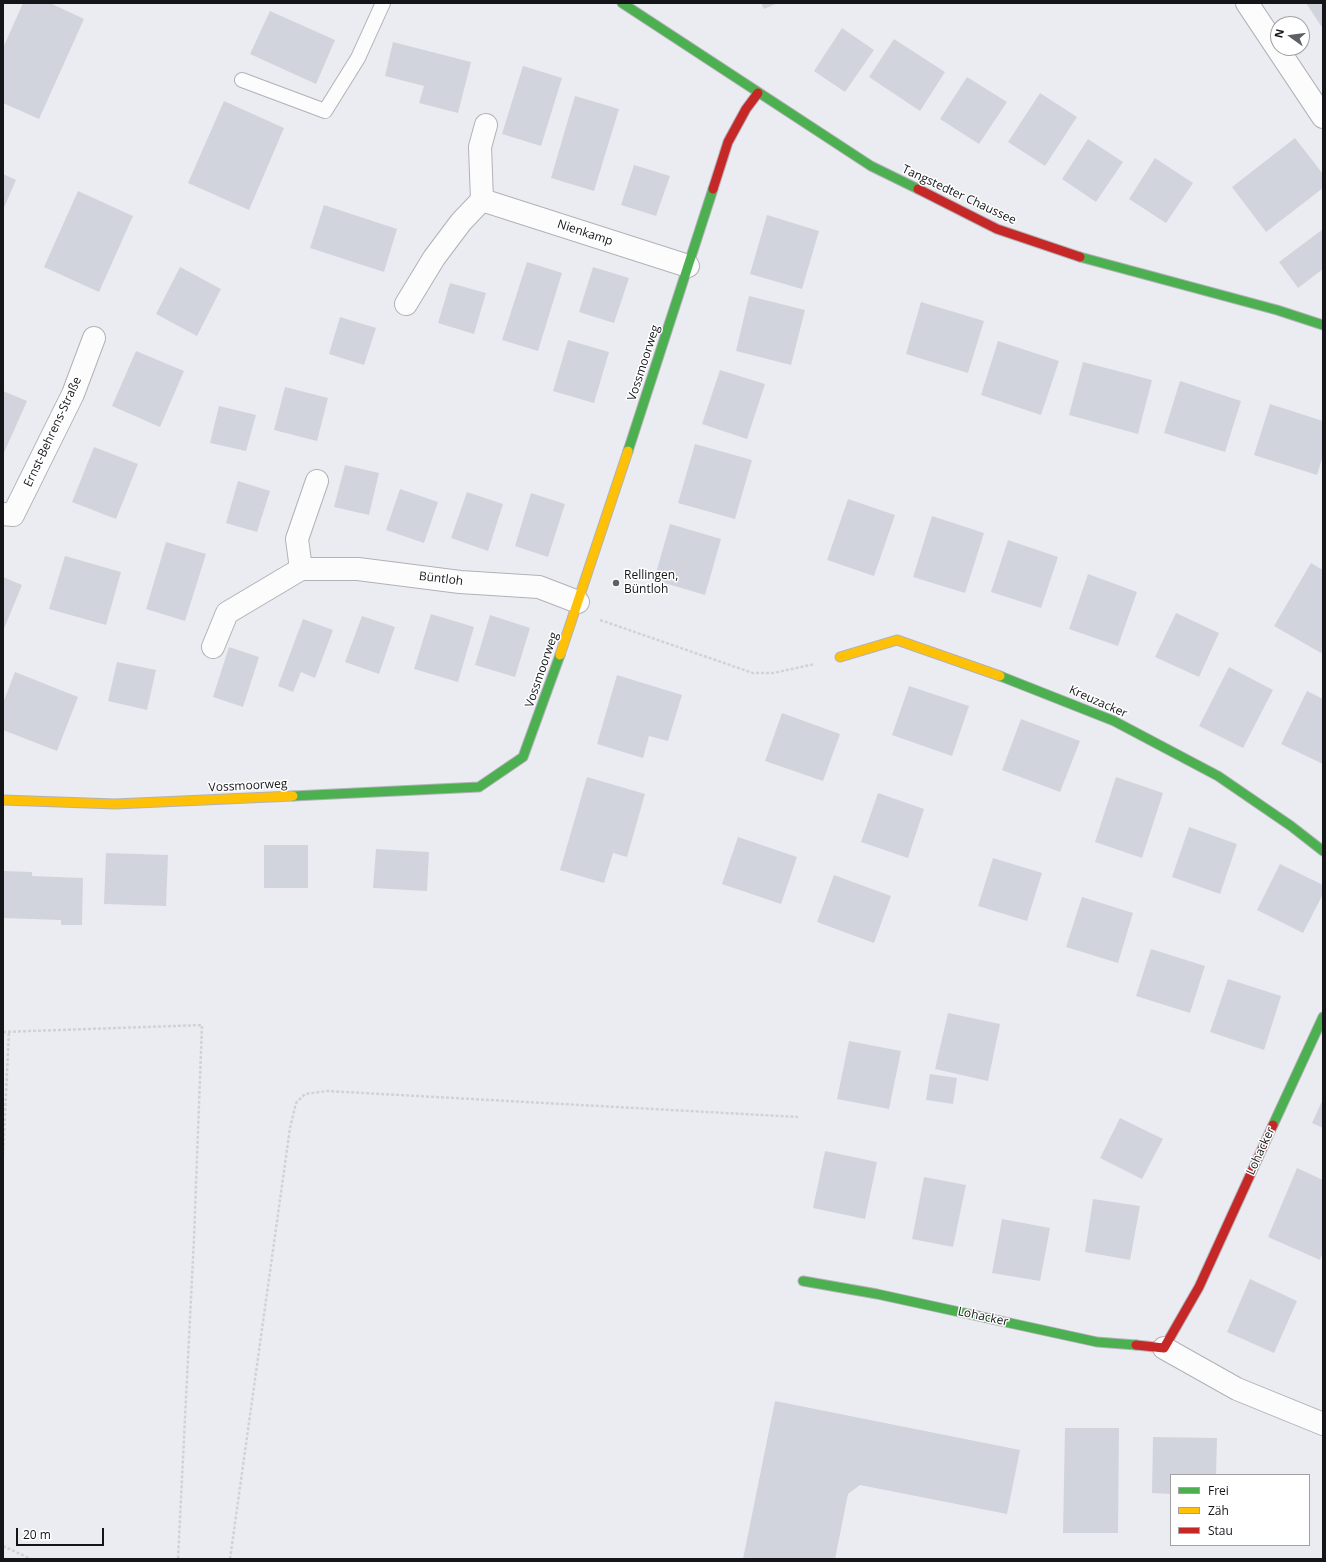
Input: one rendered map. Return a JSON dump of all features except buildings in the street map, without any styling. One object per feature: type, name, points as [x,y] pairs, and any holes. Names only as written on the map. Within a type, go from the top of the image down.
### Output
[{"type":"street","name":"Tangstedter Chaussee","points":[[622,3],[871,166],[997,229],[1081,257],[1278,310],[1323,324]]},
{"type":"street","points":[[1247,3],[1323,117]]},
{"type":"street","name":"Vossmoorweg","points":[[3,800],[115,804],[479,787],[523,757],[576,607],[728,142],[746,108],[758,93]]},
{"type":"street","points":[[406,304],[434,258],[462,222],[482,200],[480,147],[486,125]]},
{"type":"street","name":"Nienkamp","points":[[482,200],[688,266]]},
{"type":"street","name":"Ernst-Behrens-Straße","points":[[3,514],[13,515],[73,394],[94,338]]},
{"type":"street","points":[[213,647],[227,613],[301,569],[297,539],[317,481]]},
{"type":"street","name":"Büntloh","points":[[301,569],[358,569],[460,582],[539,586],[576,607]]},
{"type":"street","name":"Kreuzacker","points":[[840,658],[896,640],[1013,680],[1114,721],[1218,776],[1291,826],[1323,851]]},
{"type":"street","name":"Lohacker","points":[[1164,1348],[1199,1287],[1323,1017]]},
{"type":"street","name":"Lohacker","points":[[803,1281],[877,1294],[1097,1342],[1164,1348],[1237,1389],[1323,1424]]},
{"type":"lane","points":[[242,80],[325,111],[358,58],[383,3]]},
{"type":"path","points":[[576,607],[753,673],[773,673],[795,670],[840,658]]},
{"type":"path","points":[[3,1032],[202,1025],[194,1238],[178,1559]]},
{"type":"path","points":[[3,1156],[9,1032]]},
{"type":"path","points":[[230,1559],[290,1128],[296,1103],[305,1094],[328,1091],[798,1117]]},
{"type":"path","points":[[3,1546],[31,1559]]},
{"type":"traffic: fast","points":[[622,3],[871,166],[918,189]]},
{"type":"traffic: fast","points":[[628,451],[713,189]]},
{"type":"traffic: fast","points":[[1080,257],[1277,310],[1323,325]]},
{"type":"traffic: fast","points":[[293,796],[479,787],[523,757],[560,655]]},
{"type":"traffic: fast","points":[[1000,676],[1114,721],[1218,776],[1291,826],[1323,851]]},
{"type":"traffic: fast","points":[[1273,1125],[1323,1017]]},
{"type":"traffic: fast","points":[[803,1281],[877,1294],[1097,1342],[1136,1345]]},
{"type":"traffic: slow","points":[[560,655],[628,451]]},
{"type":"traffic: slow","points":[[840,657],[897,640],[1000,676]]},
{"type":"traffic: slow","points":[[3,800],[115,804],[293,796]]},
{"type":"traffic: jam","points":[[713,189],[728,142],[746,109],[758,93]]},
{"type":"traffic: jam","points":[[918,189],[997,229],[1080,257]]},
{"type":"traffic: jam","points":[[1136,1345],[1164,1348],[1199,1287],[1273,1125]]},
{"type":"place","name":"Rellingen, Büntloh","points":[[616,583]]}]
